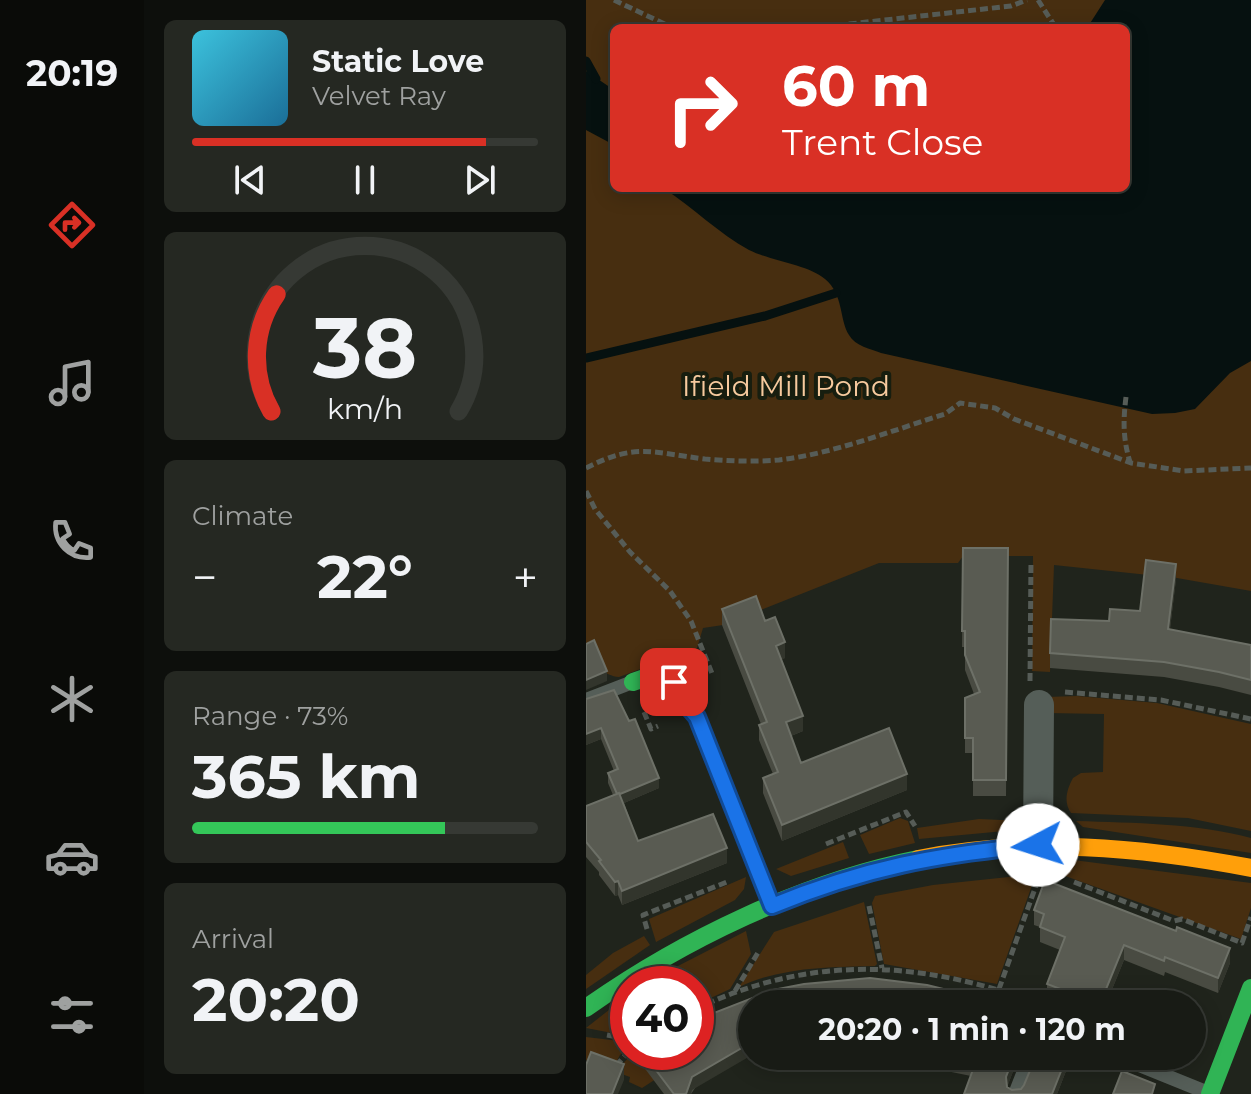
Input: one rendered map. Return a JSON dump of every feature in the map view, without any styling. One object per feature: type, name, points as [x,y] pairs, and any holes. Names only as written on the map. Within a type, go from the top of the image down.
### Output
[{"type":"street","points":[[633,682],[656,674],[670,677],[684,702],[694,712],[772,906]]},
{"type":"street","points":[[1039,860],[1040,698]]},
{"type":"street","points":[[586,1008],[648,967],[772,906],[845,877],[882,867],[967,852],[1039,860],[1098,845],[1159,851],[1251,868]]},
{"type":"street","points":[[1210,1094],[1251,988]]},
{"type":"lane","points":[[586,700],[633,682]]},
{"type":"lane","points":[[1015,1094],[1024,1070]]},
{"type":"lane","points":[[1151,1070],[1210,1094]]},
{"type":"path","points":[[614,0],[665,24]]},
{"type":"path","points":[[849,24],[1011,6],[1027,0]]},
{"type":"path","points":[[1038,0],[1053,24]]},
{"type":"path","points":[[1126,397],[1123,422],[1131,463]]},
{"type":"path","points":[[586,468],[624,453],[649,450],[705,459],[776,460],[804,456],[945,414],[960,403],[995,408],[1014,419],[1131,463],[1184,471],[1251,468]]},
{"type":"path","points":[[586,491],[595,509],[621,542],[670,591],[691,621],[714,679]]},
{"type":"path","points":[[1031,561],[1030,692],[1040,698],[1104,694],[1146,698],[1251,719]]},
{"type":"path","points":[[714,1001],[765,981],[807,973],[882,968],[919,972],[999,989],[1039,860]]},
{"type":"path","points":[[1067,880],[1242,943],[1251,917]]},
{"type":"path","points":[[867,896],[882,968]]},
{"type":"path","points":[[734,992],[766,940]]},
{"type":"green space","name":"Ifield Mill Pond","points":[[586,0],[1251,0],[1251,591],[1177,578],[1054,565],[1050,672],[1032,671],[1033,556],[963,556],[958,563],[879,563],[723,625],[703,628],[697,648],[619,677],[597,665],[586,654]]},
{"type":"green space","points":[[1077,696],[1157,703],[1251,724],[1251,831],[1188,818],[1071,813],[1067,796],[1073,778],[1081,773],[1103,772],[1104,714],[1047,713],[1046,697]]},
{"type":"green space","points":[[900,818],[908,821],[915,843],[869,854],[860,835]]},
{"type":"green space","points":[[979,819],[1027,821],[1027,829],[919,839],[917,828]]},
{"type":"green space","points":[[1076,821],[1164,825],[1230,833],[1251,838],[1251,853],[1083,827]]},
{"type":"green space","points":[[843,842],[849,858],[791,876],[776,869]]},
{"type":"green space","points":[[1058,858],[1251,883],[1251,908],[1241,939],[1054,872]]},
{"type":"green space","points":[[1036,874],[997,984],[884,964],[872,903],[875,896],[933,885]]},
{"type":"green space","points":[[746,877],[744,889],[735,900],[656,942],[649,919]]},
{"type":"green space","points":[[864,902],[875,966],[789,972],[739,987],[774,932]]},
{"type":"green space","points":[[746,931],[751,954],[730,989],[714,997],[714,966],[678,966]]},
{"type":"green space","points":[[644,936],[650,945],[619,966],[610,966],[610,972],[586,989],[586,975],[613,953]]},
{"type":"green space","points":[[610,1009],[610,1033],[586,1028]]},
{"type":"green space","points":[[586,1037],[610,1040],[610,1069],[586,1060]]},
{"type":"green space","points":[[649,1070],[656,1079],[642,1088],[629,1082],[630,1077],[616,1072]]},
{"type":"shaded area","points":[[1105,0],[1251,0],[1251,361],[1230,373],[1195,409],[1152,414],[864,347],[849,335],[835,292],[825,279],[809,270],[749,250],[669,192],[1130,192],[1130,24],[1090,24]]},
{"type":"shaded area","points":[[586,71],[610,87],[610,143],[586,130]]},
{"type":"building","points":[[963,548],[1008,548],[1006,780],[973,780],[973,738],[965,738],[965,698],[980,692],[965,655],[965,631],[962,631]]},
{"type":"building","points":[[1146,560],[1176,564],[1168,629],[1251,645],[1251,680],[1164,662],[1050,653],[1051,619],[1109,621],[1110,609],[1140,611]]},
{"type":"building","points":[[756,596],[765,621],[775,617],[785,642],[776,646],[803,716],[786,722],[801,763],[889,728],[907,774],[782,825],[763,778],[778,772],[759,725],[767,722],[722,609]]},
{"type":"building","points":[[594,640],[607,671],[586,680],[586,644]]},
{"type":"building","points":[[614,690],[629,721],[635,719],[659,778],[620,794],[617,794],[608,773],[618,769],[601,728],[586,734],[586,699]]},
{"type":"building","points":[[619,793],[638,841],[713,814],[727,848],[622,891],[618,881],[615,882],[586,842],[586,806]]},
{"type":"building","points":[[1045,880],[1176,931],[1177,927],[1230,948],[1218,978],[1124,945],[1106,990],[1063,990],[1047,984],[1065,937],[1040,927],[1044,914],[1034,910]]},
{"type":"building","points":[[870,978],[948,990],[773,990]]},
{"type":"building","points":[[738,1004],[738,1050],[714,1064],[714,1013]]},
{"type":"building","points":[[591,1052],[610,1059],[610,1070],[622,1070],[612,1094],[586,1094],[586,1065]]},
{"type":"building","points":[[656,1070],[704,1070],[692,1077],[686,1094],[674,1094]]},
{"type":"building","points":[[973,1070],[1009,1070],[1007,1087],[1012,1090],[1021,1089],[1030,1070],[1061,1070],[1052,1094],[964,1094]]},
{"type":"building","points":[[1122,1071],[1155,1084],[1152,1094],[1113,1094]]},
{"type":"waterway","points":[[586,61],[596,79]]},
{"type":"waterway","points":[[586,358],[765,316],[836,293]]},
{"type":"traffic: fast","points":[[633,682],[656,674],[670,677],[697,717],[772,906]]},
{"type":"traffic: fast","points":[[586,1008],[662,959],[745,917],[831,882],[918,859]]},
{"type":"traffic: fast","points":[[1210,1094],[1251,988]]},
{"type":"traffic: slow","points":[[918,859],[1002,848],[1085,847],[1168,855],[1251,868]]},
{"type":"route","points":[[674,682],[684,702],[697,717],[772,906],[845,877],[882,867],[967,852],[1038,845]]}]
